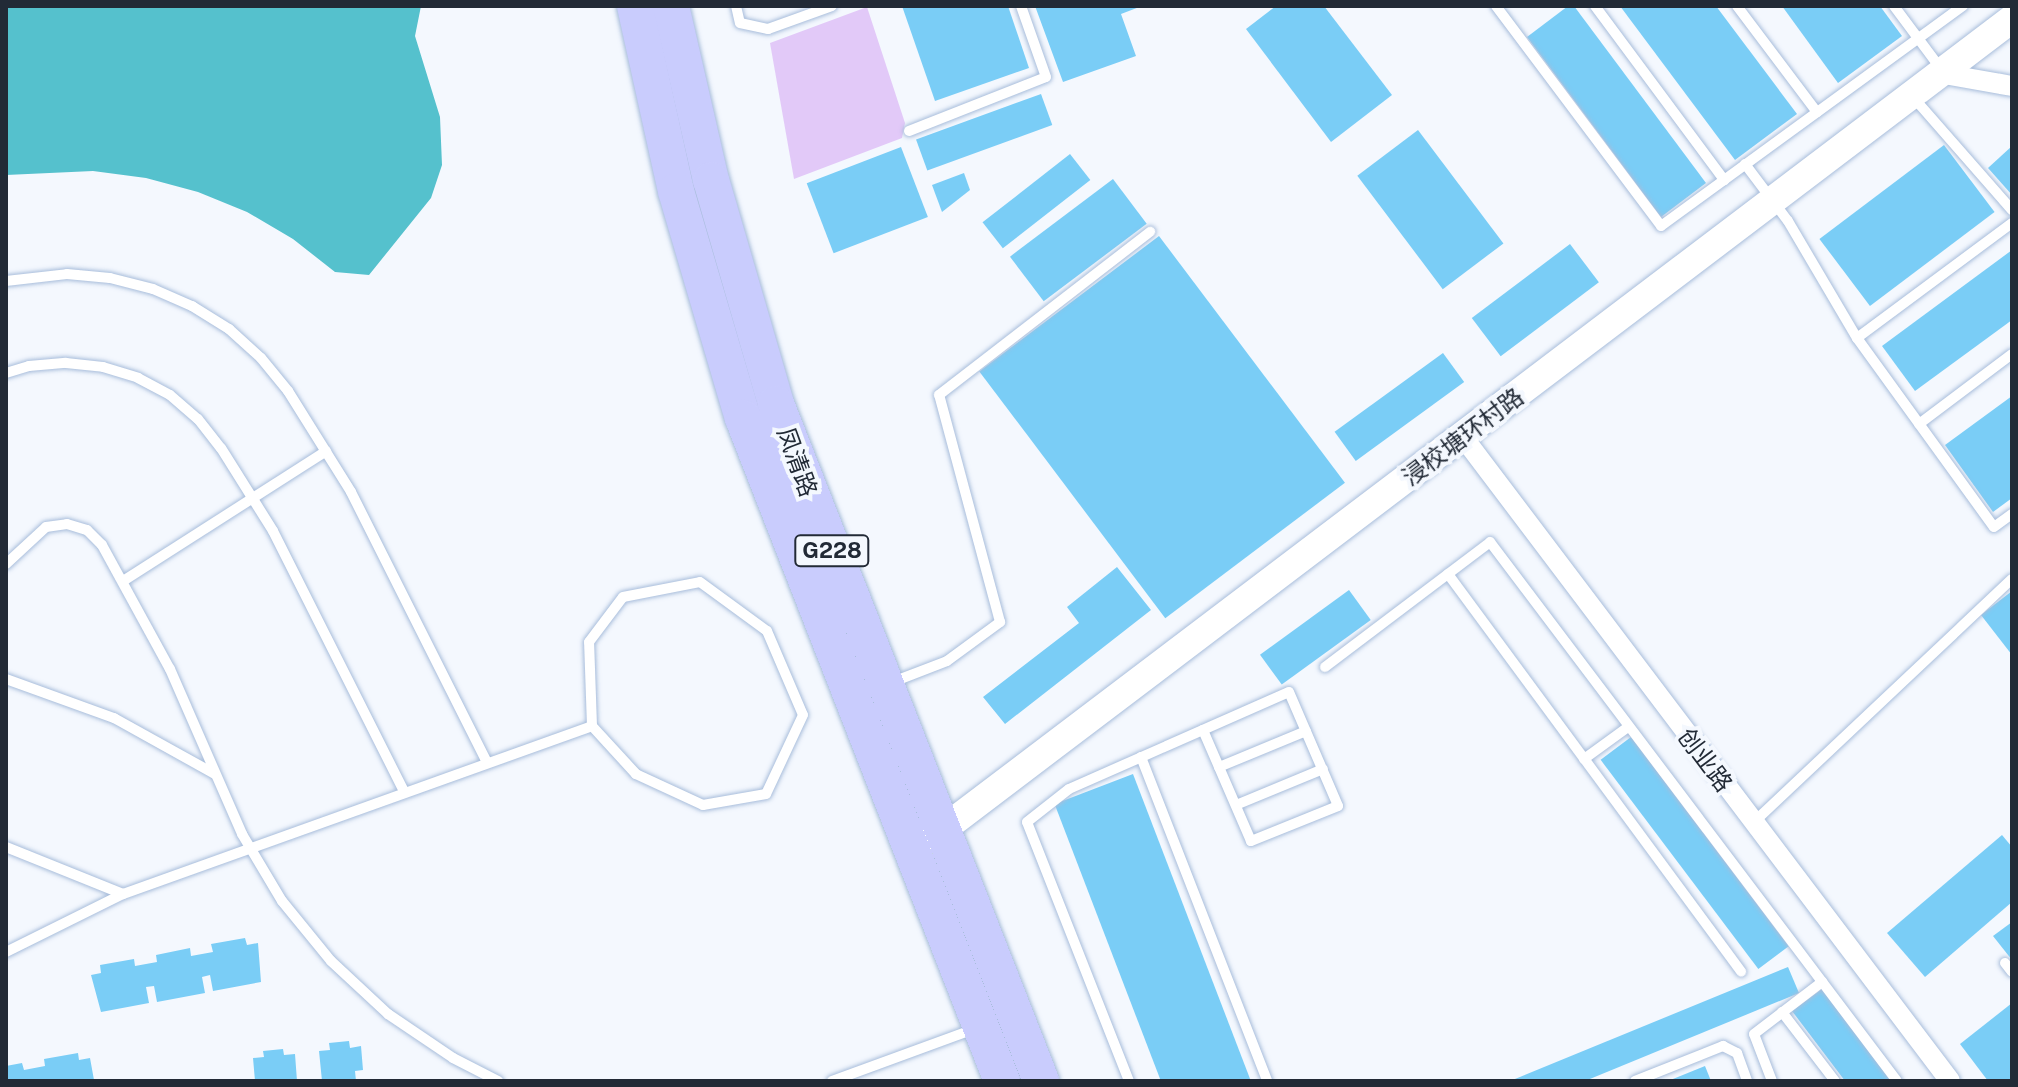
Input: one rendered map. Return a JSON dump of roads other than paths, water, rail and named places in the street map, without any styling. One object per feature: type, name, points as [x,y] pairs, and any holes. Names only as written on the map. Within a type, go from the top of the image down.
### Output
[{"type":"highway","name":"凤清路","points":[[635,6],[676,191],[743,418],[912,853],[997,1020],[1041,1081]]},
{"type":"highway","name":"凤清路","points":[[671,6],[711,180],[752,330],[803,478],[942,830],[997,1020],[1002,1081]]},
{"type":"street","name":"浸校塘环村路","points":[[912,853],[2010,23]]},
{"type":"street","points":[[1944,74],[1980,77],[2012,86]]},
{"type":"street","name":"创业路","points":[[1463,437],[1950,1081]]},
{"type":"lane","points":[[736,6],[740,23],[768,29],[832,6]]},
{"type":"lane","points":[[909,131],[1046,77],[1021,6]]},
{"type":"lane","points":[[1595,6],[1724,180]]},
{"type":"lane","points":[[1737,6],[1817,112]]},
{"type":"lane","points":[[1894,6],[1944,74]]},
{"type":"lane","points":[[1503,8],[1661,226],[1963,6]]},
{"type":"lane","points":[[1913,97],[2012,210]]},
{"type":"lane","points":[[1745,164],[1774,202],[1857,338],[1994,527],[2012,514]]},
{"type":"lane","points":[[1857,338],[2012,223]]},
{"type":"lane","points":[[884,685],[947,661],[1000,622],[939,395],[1150,232]]},
{"type":"lane","points":[[6,281],[67,274],[110,278],[153,289],[192,306],[229,329],[261,358],[288,391],[351,492],[487,762]]},
{"type":"lane","points":[[1919,424],[2012,354]]},
{"type":"lane","points":[[6,373],[29,366],[66,363],[103,367],[138,378],[170,395],[198,419],[273,531],[404,792]]},
{"type":"lane","points":[[123,581],[326,451]]},
{"type":"lane","points":[[6,564],[46,527],[67,524],[87,530],[102,545],[170,669],[249,847],[305,932],[359,989],[420,1037],[498,1081]]},
{"type":"lane","points":[[1325,667],[1490,542],[1897,1081]]},
{"type":"lane","points":[[1448,574],[1741,972]]},
{"type":"lane","points":[[1752,823],[2012,579]]},
{"type":"lane","points":[[700,582],[767,631],[803,715],[766,794],[703,805],[636,774],[592,726],[589,642],[623,597],[700,582]]},
{"type":"lane","points":[[6,679],[114,718],[217,775]]},
{"type":"lane","points":[[1129,1081],[1027,822],[1069,789],[1289,692],[1338,806],[1251,841],[1203,730]]},
{"type":"lane","points":[[6,952],[123,894],[592,726]]},
{"type":"lane","points":[[1584,759],[1628,727]]},
{"type":"lane","points":[[1219,767],[1306,731]]},
{"type":"lane","points":[[1141,757],[1267,1081]]},
{"type":"lane","points":[[1236,805],[1323,769]]},
{"type":"lane","points":[[6,847],[123,894]]},
{"type":"lane","points":[[1772,1081],[1754,1034],[1822,982]]},
{"type":"lane","points":[[1782,1012],[1835,1081]]},
{"type":"lane","points":[[832,1081],[997,1020]]},
{"type":"lane","points":[[1636,1081],[1723,1046],[1737,1053],[1747,1081]]},
{"type":"water","points":[[6,6],[421,6],[415,36],[440,117],[442,165],[431,198],[369,275],[335,272],[293,239],[247,212],[198,192],[146,178],[93,171],[6,175]]}]
